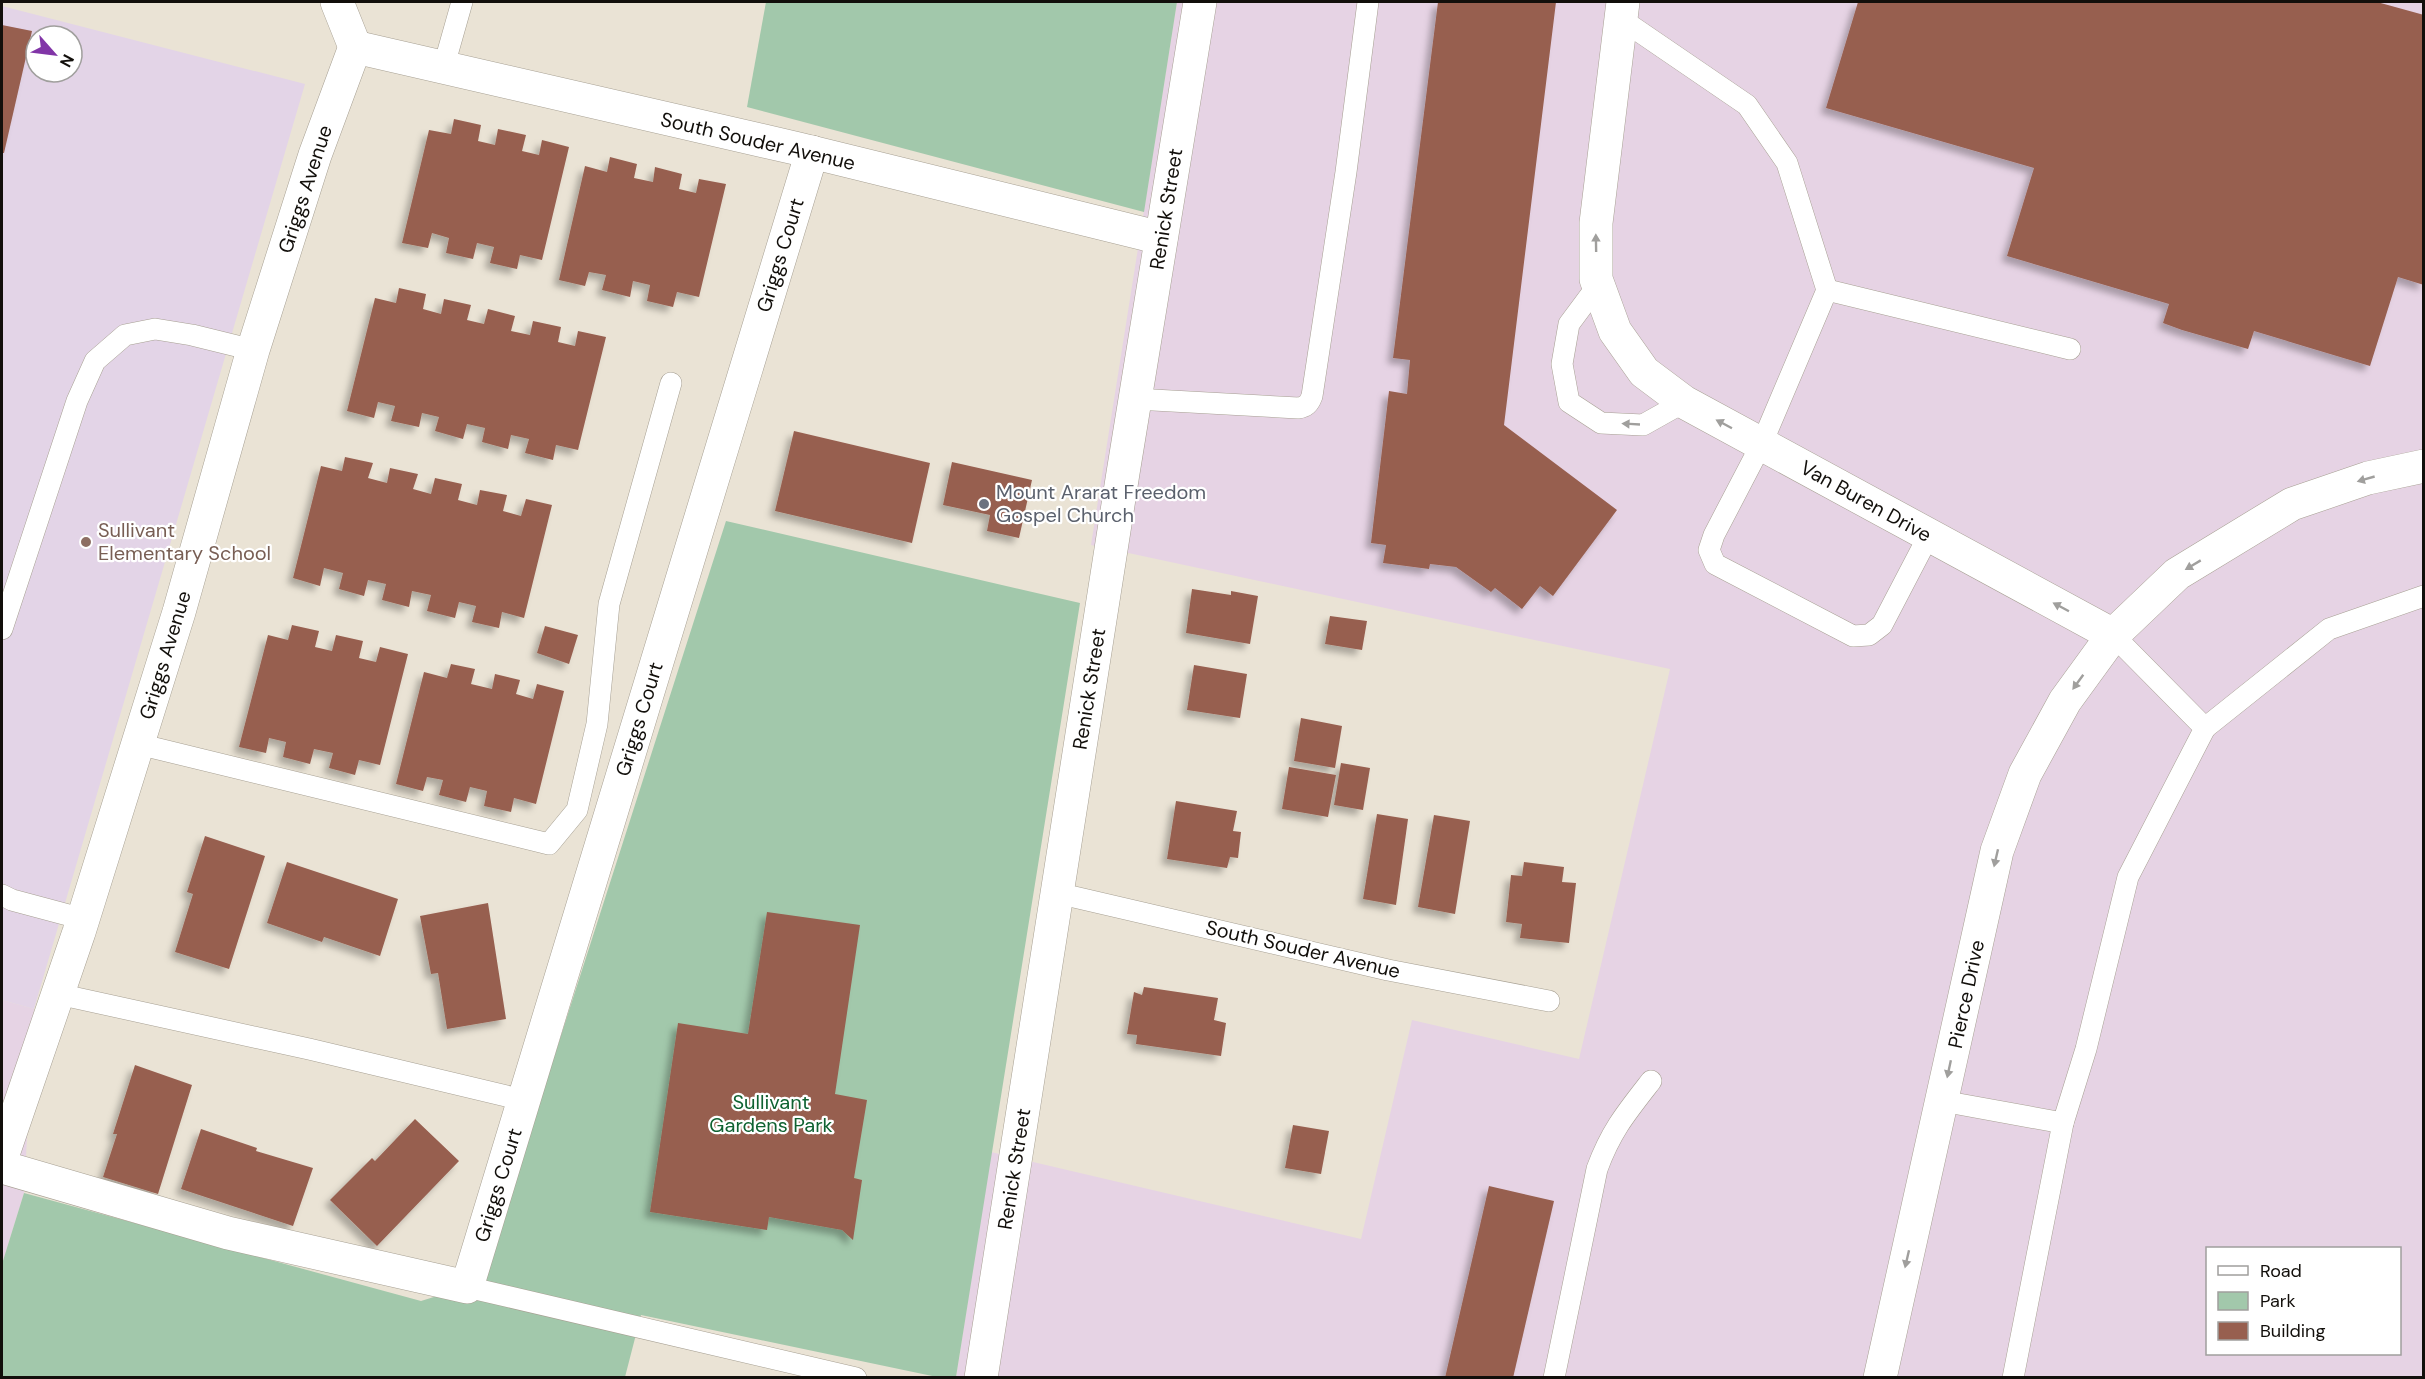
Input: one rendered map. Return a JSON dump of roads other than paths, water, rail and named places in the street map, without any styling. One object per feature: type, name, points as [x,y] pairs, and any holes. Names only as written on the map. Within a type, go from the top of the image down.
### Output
[{"type":"street","points":[[337,2],[355,47]]},
{"type":"street","name":"Renick Street","points":[[981,1377],[1200,2]]},
{"type":"street","name":"Van Buren Drive","points":[[1622,10],[1596,223],[1598,285],[1615,331],[1644,372],[1684,402],[2113,635]]},
{"type":"street","name":"South Souder Avenue","points":[[355,47],[812,152],[1161,238]]},
{"type":"street","name":"Griggs Avenue","points":[[2,1157],[83,919],[138,744],[179,612],[253,350],[315,155],[355,47]]},
{"type":"street","name":"Griggs Court","points":[[467,1287],[812,152]]},
{"type":"street","points":[[2113,635],[2178,574],[2292,504],[2368,478],[2424,466]]},
{"type":"street","name":"Pierce Drive","points":[[1880,1377],[1997,851],[2025,774],[2065,701],[2113,635]]},
{"type":"street","points":[[2,1167],[228,1233],[467,1287]]},
{"type":"lane","points":[[443,69],[462,2]]},
{"type":"lane","points":[[1135,399],[1298,408],[1310,403],[1346,172],[1368,2]]},
{"type":"lane","points":[[1622,10],[1747,105],[1787,163],[1827,290],[1762,443],[1736,498],[1714,535],[1709,549],[1715,564],[1853,636],[1869,635],[1882,625],[1929,535]]},
{"type":"lane","points":[[1598,285],[1569,324],[1562,364],[1569,402],[1601,423],[1643,425],[1684,402]]},
{"type":"lane","points":[[1827,290],[2070,350]]},
{"type":"lane","points":[[2,629],[77,401],[95,361],[125,335],[154,329],[192,335],[253,350]]},
{"type":"lane","points":[[138,744],[549,844],[578,810],[597,724],[609,604],[671,383]]},
{"type":"lane","points":[[2013,1377],[2063,1124],[2086,1049],[2128,877],[2205,728],[2330,629],[2424,596]]},
{"type":"lane","points":[[2113,635],[2205,728]]},
{"type":"lane","name":"South Souder Avenue","points":[[1057,893],[1388,970],[1549,1001]]},
{"type":"lane","points":[[2,895],[12,900],[83,919]]},
{"type":"lane","points":[[58,994],[309,1048],[523,1100]]},
{"type":"lane","points":[[1554,1377],[1597,1169],[1608,1140],[1620,1120],[1651,1081]]},
{"type":"lane","points":[[1942,1101],[2063,1124]]},
{"type":"lane","points":[[467,1287],[856,1377]]},
{"type":"place","name":"Mount Ararat Freedom Gospel Church","points":[[984,504]]},
{"type":"place","name":"Sullivant Elementary School","points":[[86,542]]},
{"type":"park label","name":"Sullivant Gardens Park","points":[[771,1114]]}]
